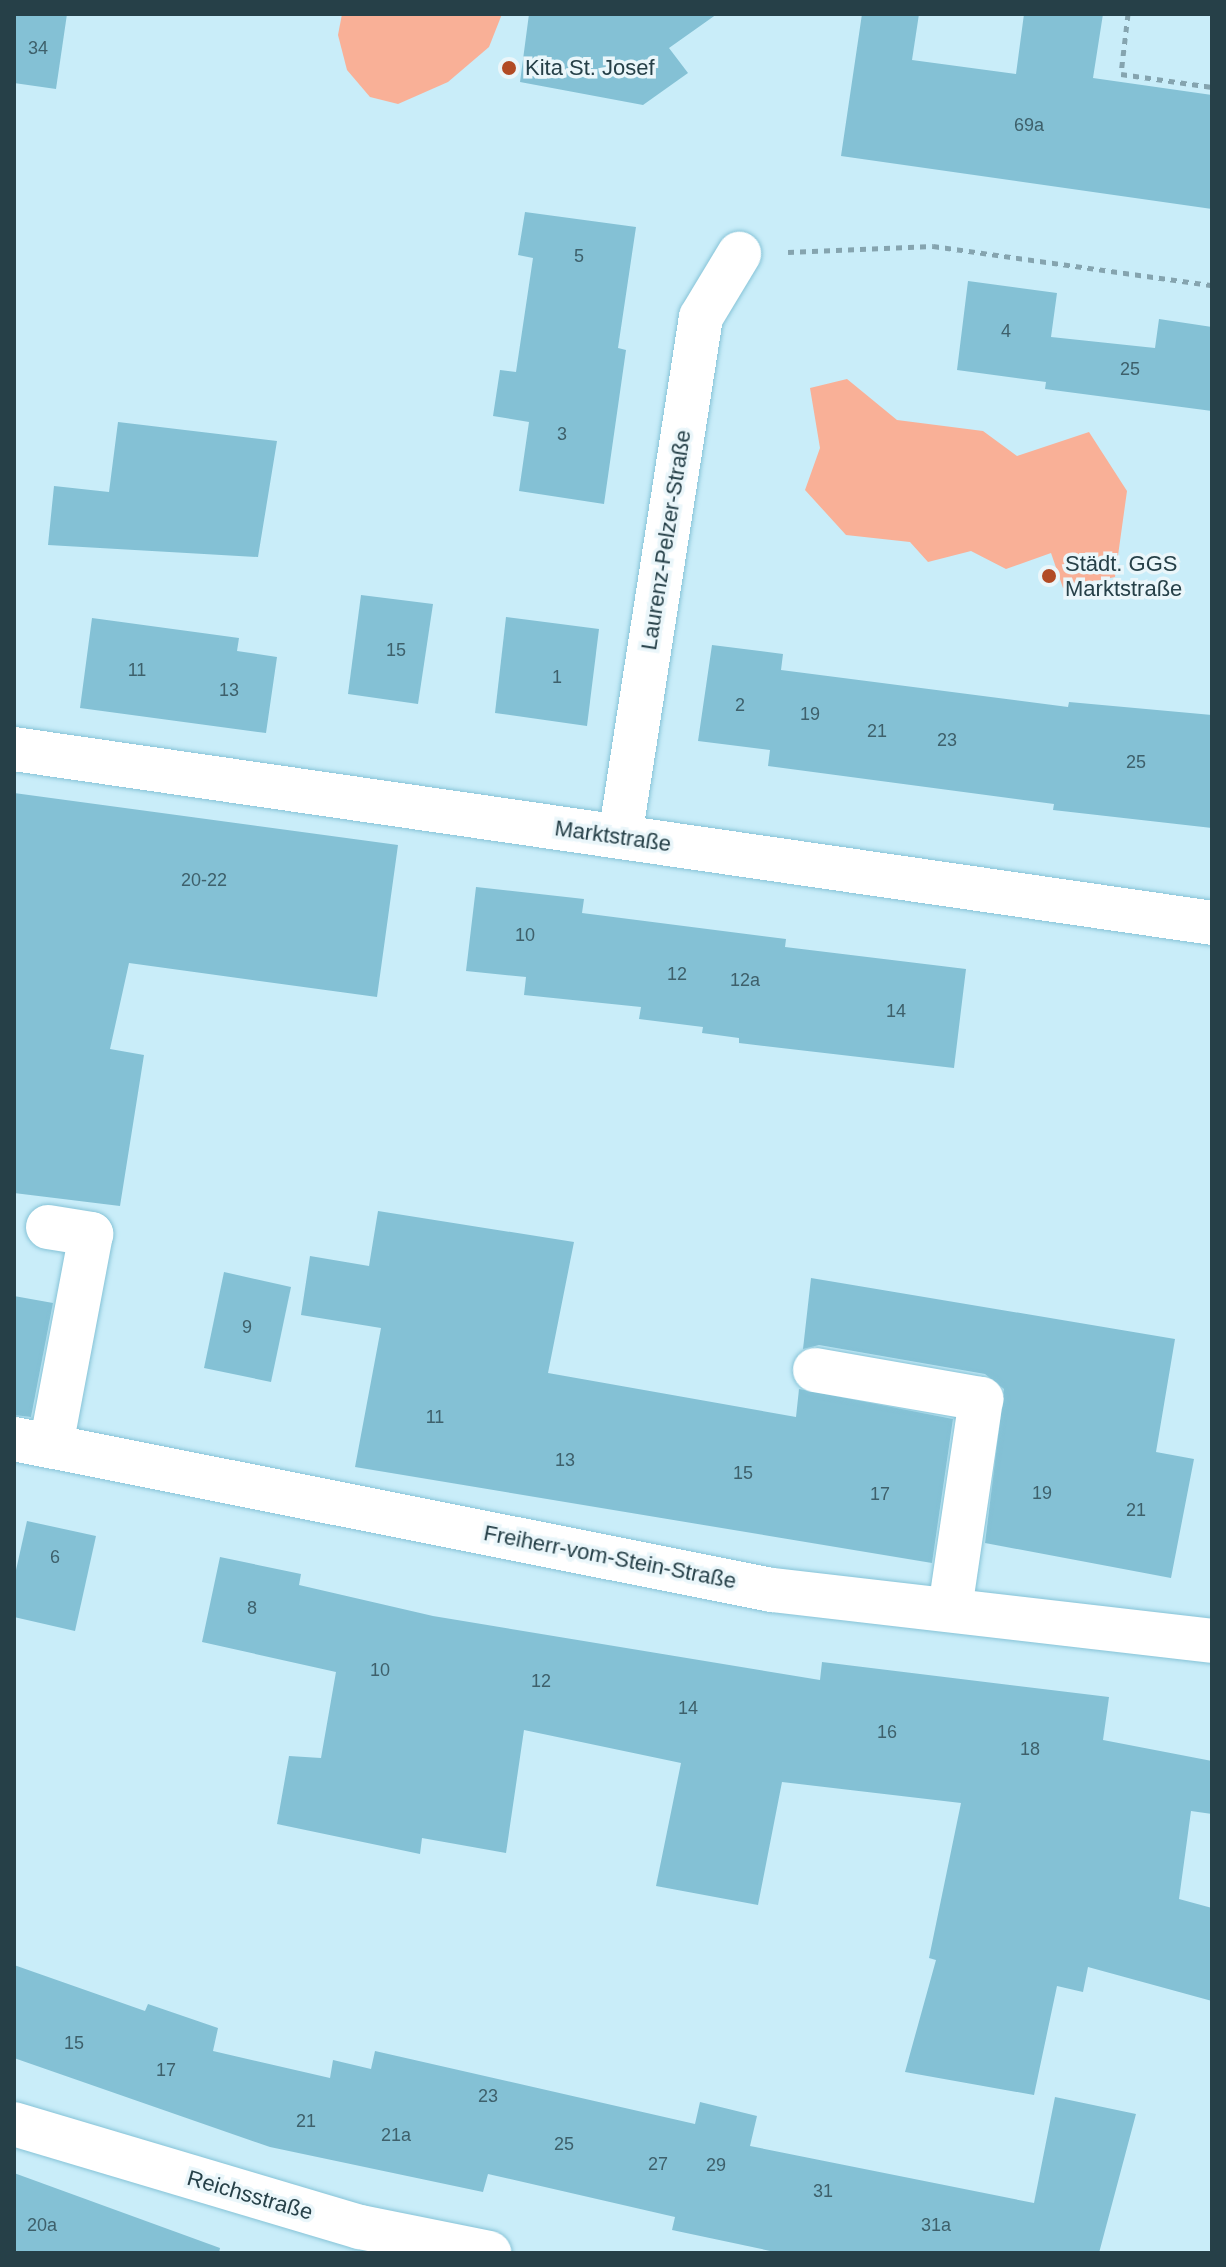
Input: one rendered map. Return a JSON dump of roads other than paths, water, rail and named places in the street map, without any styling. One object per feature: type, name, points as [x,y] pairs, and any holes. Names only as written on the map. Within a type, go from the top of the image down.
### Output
[{"type":"street","name":"Laurenz-Pelzer-Straße","points":[[620,837],[701,317],[739,254]]},
{"type":"street","name":"Marktstraße","points":[[14,749],[1212,923]]},
{"type":"street","points":[[33,1443],[91,1234],[48,1227]]},
{"type":"street","points":[[815,1370],[981,1399],[950,1610]]},
{"type":"street","name":"Freiherr-vom-Stein-Straße","points":[[33,1443],[772,1590],[1212,1641]]},
{"type":"street","name":"Reichsstraße","points":[[14,2124],[360,2227],[489,2253]]},
{"type":"place","name":"Kita St. Josef","points":[[509,68]]},
{"type":"place","name":"Städt. GGS Marktstraße","points":[[1049,576]]}]
